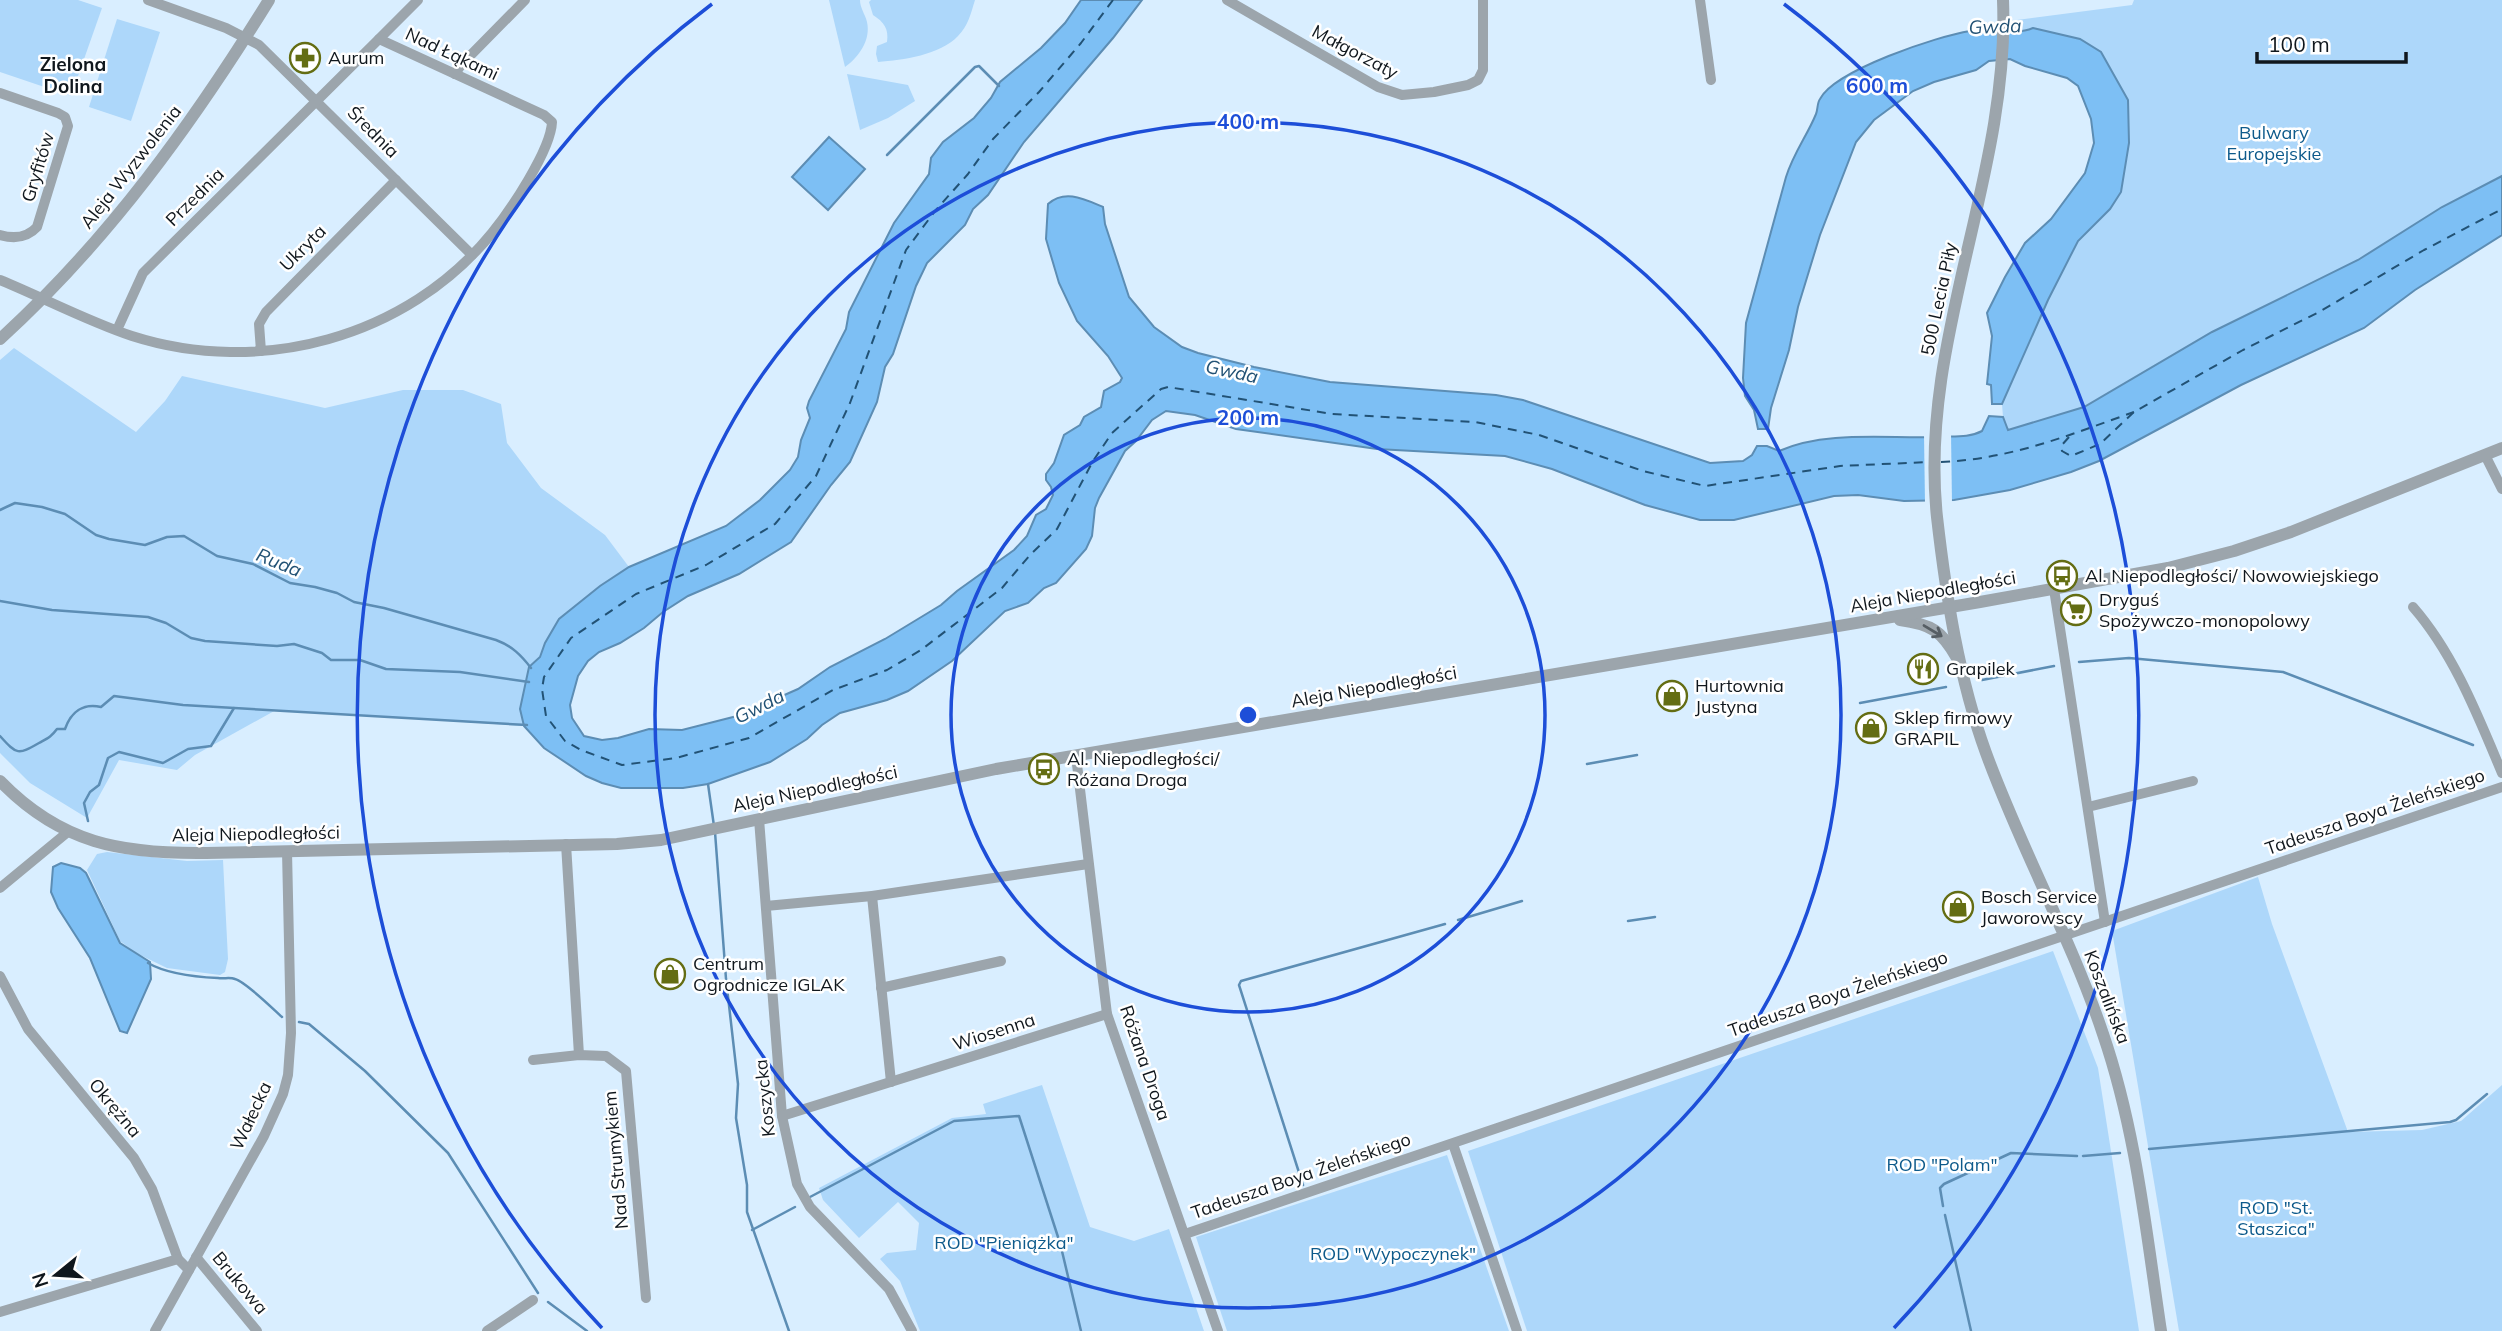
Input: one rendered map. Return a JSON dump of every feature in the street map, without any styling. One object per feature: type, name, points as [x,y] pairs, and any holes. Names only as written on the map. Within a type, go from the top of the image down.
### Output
[{"type":"street","name":"Średnia","points":[[148,0],[219,25],[259,45],[472,255]]},
{"type":"street","name":"Aleja Wyzwolenia","points":[[0,339],[102,235],[144,183],[183,132],[270,0]]},
{"type":"street","points":[[379,39],[418,0]]},
{"type":"street","points":[[455,75],[461,65],[525,0]]},
{"type":"street","name":"Małgorzaty","points":[[1227,0],[1378,87],[1402,95],[1468,86],[1478,80],[1483,70],[1483,0]]},
{"type":"street","points":[[1703,0],[1712,79]]},
{"type":"street","name":"500 Lecia Piły","points":[[1951,607],[1941,547],[1934,471],[1938,397],[1955,300],[1996,120],[2001,82],[2004,6]]},
{"type":"street","name":"Nad Łąkami","points":[[316,101],[379,39],[544,115],[552,122],[538,159],[517,198],[497,227],[472,255]]},
{"type":"street","name":"Gryfitów","points":[[0,93],[58,113],[67,119],[68,130],[37,227],[21,237],[0,235]]},
{"type":"street","name":"Przednia","points":[[117,330],[143,273],[316,101]]},
{"type":"street","name":"Ukryta","points":[[261,351],[259,324],[265,312],[396,180]]},
{"type":"street","points":[[0,280],[117,330],[145,339],[217,351],[261,351],[324,341],[376,323],[426,295],[472,255]]},
{"type":"street","name":"Aleja Niepodległości","points":[[0,781],[33,810],[69,831],[107,846],[138,852],[641,842],[1076,755],[2168,568],[2253,545],[2325,520],[2502,449]]},
{"type":"street","points":[[2485,455],[2502,489]]},
{"type":"street","points":[[2054,589],[2105,922]]},
{"type":"street","name":"Koszalińska","points":[[1951,607],[1963,670],[1989,760],[2102,1029],[2122,1098],[2144,1206],[2161,1331]]},
{"type":"street","name":"Tadeusza Boya Żeleńskiego","points":[[2413,607],[2434,632],[2476,713],[2502,773]]},
{"type":"street","points":[[1886,618],[1917,622],[1937,631],[1944,637],[1963,670]]},
{"type":"street","name":"Różana Droga","points":[[1076,755],[1107,1014],[1218,1331]]},
{"type":"street","points":[[2088,807],[2193,781]]},
{"type":"street","name":"Tadeusza Boya Żeleńskiego","points":[[1185,1234],[2502,787]]},
{"type":"street","name":"Koszycka","points":[[759,819],[782,1116],[793,1170],[801,1194],[813,1211],[889,1289],[912,1331]]},
{"type":"street","points":[[0,888],[69,831]]},
{"type":"street","points":[[566,845],[579,1055]]},
{"type":"street","name":"Wałecka","points":[[155,1331],[264,1136],[283,1094],[288,1075],[290,1033],[288,851]]},
{"type":"street","points":[[766,906],[872,896],[1088,864]]},
{"type":"street","points":[[872,896],[891,1082]]},
{"type":"street","points":[[881,988],[1001,961]]},
{"type":"street","name":"Okrężna","points":[[0,975],[28,1029],[134,1158],[152,1189],[178,1259],[189,1270]]},
{"type":"street","name":"Wiosenna","points":[[782,1116],[1107,1014]]},
{"type":"street","name":"Nad Strumykiem","points":[[533,1060],[579,1055],[606,1056],[626,1071],[646,1298]]},
{"type":"street","points":[[1453,1144],[1517,1331]]},
{"type":"street","name":"Brukowa","points":[[196,1257],[257,1331]]},
{"type":"street","points":[[0,1312],[178,1259]]},
{"type":"street","points":[[487,1331],[533,1300]]},
{"type":"green space","points":[[0,0],[78,0],[102,8],[71,96],[0,72]]},
{"type":"green space","points":[[829,0],[860,0],[867,22],[863,47],[845,67]]},
{"type":"green space","points":[[975,0],[964,28],[941,48],[899,60],[878,62],[877,46],[887,42],[887,33],[883,23],[873,15],[869,2]]},
{"type":"green space","name":"Bulwary Europejskie","points":[[2134,0],[2502,0],[2502,176],[2442,207],[2358,260],[2212,332],[2083,407],[2008,430],[2002,404],[2048,300],[2078,241],[2115,201],[2127,100],[2118,84],[2080,39],[2033,28],[2017,32],[2017,20],[2132,5]]},
{"type":"green space","points":[[117,19],[160,32],[131,121],[89,107]]},
{"type":"green space","points":[[847,74],[908,85],[915,101],[888,118],[860,130]]},
{"type":"green space","points":[[14,348],[136,432],[165,401],[182,376],[325,408],[403,390],[463,390],[501,404],[507,443],[541,488],[605,535],[629,567],[559,619],[540,657],[529,667],[520,709],[524,726],[276,710],[195,755],[177,770],[119,760],[87,818],[30,783],[0,753],[0,360]]},
{"type":"green space","points":[[107,852],[187,861],[223,860],[228,959],[225,972],[220,975],[167,968],[136,953],[120,941],[87,870],[97,854]]},
{"type":"green space","name":"ROD \"St. Staszica\"","points":[[2258,877],[2272,924],[2348,1132],[2422,1130],[2461,1121],[2502,1085],[2502,1331],[2179,1331],[2112,931]]},
{"type":"green space","name":"ROD \"Polam\"","points":[[2053,951],[2098,1068],[2139,1331],[1527,1331],[1468,1151]]},
{"type":"green space","name":"ROD \"Pieniążka\"","points":[[1042,1085],[1090,1227],[1134,1241],[1169,1229],[1204,1331],[920,1331],[900,1281],[880,1259],[887,1253],[916,1250],[919,1223],[898,1202],[859,1238],[823,1200],[819,1188],[952,1118],[986,1114],[983,1104]]},
{"type":"green space","name":"ROD \"Wypoczynek\"","points":[[1447,1155],[1509,1331],[1227,1331],[1196,1237]]},
{"type":"water","name":"Gwda","points":[[1081,0],[1142,0],[1024,142],[988,195],[973,209],[965,225],[927,263],[916,286],[893,354],[885,367],[877,402],[850,462],[791,542],[739,574],[688,596],[644,628],[599,652],[588,661],[578,676],[570,705],[572,718],[584,736],[602,740],[649,729],[682,730],[737,716],[798,689],[830,667],[885,639],[941,605],[1014,550],[1027,536],[1036,515],[1046,509],[1053,495],[1046,474],[1054,463],[1064,435],[1080,425],[1084,417],[1101,407],[1104,391],[1122,378],[1108,356],[1077,321],[1059,283],[1046,239],[1048,204],[1061,197],[1075,197],[1103,207],[1105,224],[1129,297],[1154,327],[1182,347],[1254,367],[1330,382],[1496,395],[1523,400],[1710,463],[1743,461],[1752,455],[1757,446],[1767,446],[1779,451],[1797,444],[1837,438],[1966,436],[1982,431],[1989,416],[2003,417],[2008,430],[2084,407],[2212,332],[2358,260],[2442,207],[2502,176],[2502,235],[2415,290],[2364,328],[2241,385],[2099,461],[2010,490],[1954,500],[1904,501],[1858,495],[1834,496],[1734,520],[1700,520],[1645,505],[1552,469],[1505,456],[1377,449],[1236,429],[1195,415],[1166,411],[1152,420],[1125,451],[1095,508],[1092,536],[1086,549],[1056,583],[1044,588],[1028,603],[1005,611],[952,661],[908,691],[840,713],[807,739],[770,762],[708,784],[683,788],[621,788],[602,783],[586,776],[544,748],[524,726],[520,709],[529,667],[540,657],[559,619],[629,567],[726,526],[760,500],[790,470],[798,457],[801,440],[810,418],[807,408],[809,401],[846,329],[849,312],[894,223],[929,174],[931,158],[943,142],[974,118],[1000,82],[1041,48],[1065,23]]},
{"type":"water","points":[[2033,28],[2080,39],[2101,52],[2128,100],[2129,143],[2121,192],[2110,209],[2078,241],[2048,300],[2002,404],[1992,404],[1991,385],[1987,384],[1992,336],[1987,313],[2025,243],[2051,219],[2085,173],[2094,143],[2091,119],[2078,86],[2067,78],[2010,59],[1989,61],[1976,70],[1913,91],[1874,120],[1856,142],[1820,235],[1798,307],[1789,350],[1771,408],[1768,429],[1758,429],[1754,410],[1745,396],[1743,378],[1746,323],[1786,177],[1816,114],[1820,99],[1829,88],[1845,77],[1912,47],[1970,31],[2018,31]]},
{"type":"water","points":[[829,137],[865,169],[828,210],[792,177]]},
{"type":"water","points":[[61,863],[80,868],[86,873],[120,943],[150,962],[151,979],[127,1033],[120,1031],[90,958],[58,908],[51,892],[53,867]]},
{"type":"pier","points":[[1951,433],[1952,504],[1925,504],[1924,434]]},
{"type":"waterway","points":[[887,155],[975,67],[979,66],[999,86]]},
{"type":"waterway","name":"Ruda","points":[[0,510],[15,503],[42,507],[65,514],[96,535],[145,545],[167,537],[184,536],[217,556],[253,564],[290,583],[337,593],[354,602],[496,640],[516,651],[531,668]]},
{"type":"waterway","points":[[0,601],[52,610],[148,617],[166,623],[191,638],[277,646],[294,644],[322,653],[331,660],[360,660],[386,669],[460,672],[529,682]]},
{"type":"waterway","points":[[2079,662],[2129,658],[2283,672],[2473,745]]},
{"type":"waterway","points":[[1982,680],[2054,666]]},
{"type":"waterway","points":[[1860,703],[1946,687]]},
{"type":"waterway","points":[[0,736],[14,750],[26,750],[49,737],[57,729],[65,729],[78,710],[89,706],[101,707],[114,696],[183,705],[527,725]]},
{"type":"waterway","points":[[88,821],[84,803],[90,792],[99,785],[108,758],[119,752],[163,763],[188,749],[211,746],[234,708]]},
{"type":"waterway","points":[[1587,764],[1637,755]]},
{"type":"waterway","points":[[708,784],[714,826]]},
{"type":"waterway","points":[[715,832],[726,979],[738,1084],[736,1118],[747,1185],[747,1212],[789,1331]]},
{"type":"waterway","points":[[1458,920],[1522,901]]},
{"type":"waterway","points":[[1628,921],[1655,917]]},
{"type":"waterway","points":[[1303,1185],[1239,985],[1241,981],[1445,924]]},
{"type":"waterway","points":[[148,963],[182,974],[240,981],[282,1017]]},
{"type":"waterway","points":[[299,1022],[309,1024],[365,1071],[448,1153],[538,1293]]},
{"type":"waterway","points":[[2149,1149],[2450,1122],[2487,1094]]},
{"type":"waterway","points":[[810,1197],[954,1121],[1019,1116],[1058,1237]]},
{"type":"waterway","points":[[1943,1206],[1940,1188],[1944,1184],[2011,1153],[2077,1156]]},
{"type":"waterway","points":[[2083,1156],[2120,1153]]},
{"type":"waterway","points":[[752,1230],[795,1207]]},
{"type":"waterway","points":[[1945,1215],[1971,1331]]},
{"type":"waterway","points":[[1061,1247],[1081,1331]]},
{"type":"waterway","points":[[548,1302],[587,1331]]},
{"type":"ferry route","points":[[1113,0],[1039,92],[993,139],[906,250],[850,403],[816,476],[775,524],[706,565],[636,594],[571,638],[544,677],[542,689],[546,716],[565,741],[622,765],[676,758],[749,738],[833,690],[887,670],[921,650],[1002,588],[1057,529],[1093,461],[1112,433],[1161,389],[1168,387],[1332,414],[1475,422],[1539,435],[1643,471],[1705,486],[1840,466],[1929,462]]},
{"type":"ferry route","points":[[2069,437],[2061,446],[2062,451],[2071,456],[2100,444],[2134,412],[2502,209]]},
{"type":"ferry route","points":[[1941,462],[2016,451],[2134,412]]},
{"type":"place","name":"Aurum","points":[[305,58]]},
{"type":"place","name":"Al. Niepodległości/ Nowowiejskiego","points":[[2062,576]]},
{"type":"place","name":"Dryguś Spożywczo-monopolowy","points":[[2076,610]]},
{"type":"place","name":"Grapilek","points":[[1923,669]]},
{"type":"place","name":"Hurtownia Justyna","points":[[1672,696]]},
{"type":"place","name":"Sklep firmowy GRAPIL","points":[[1871,728]]},
{"type":"place","name":"Al. Niepodległości/ Różana Droga","points":[[1044,769]]},
{"type":"place","name":"Bosch Service Jaworowscy","points":[[1958,907]]},
{"type":"place","name":"Centrum Ogrodnicze IGLAK","points":[[670,974]]},
{"type":"district","name":"Zielona Dolina","points":[[73,75]]}]
